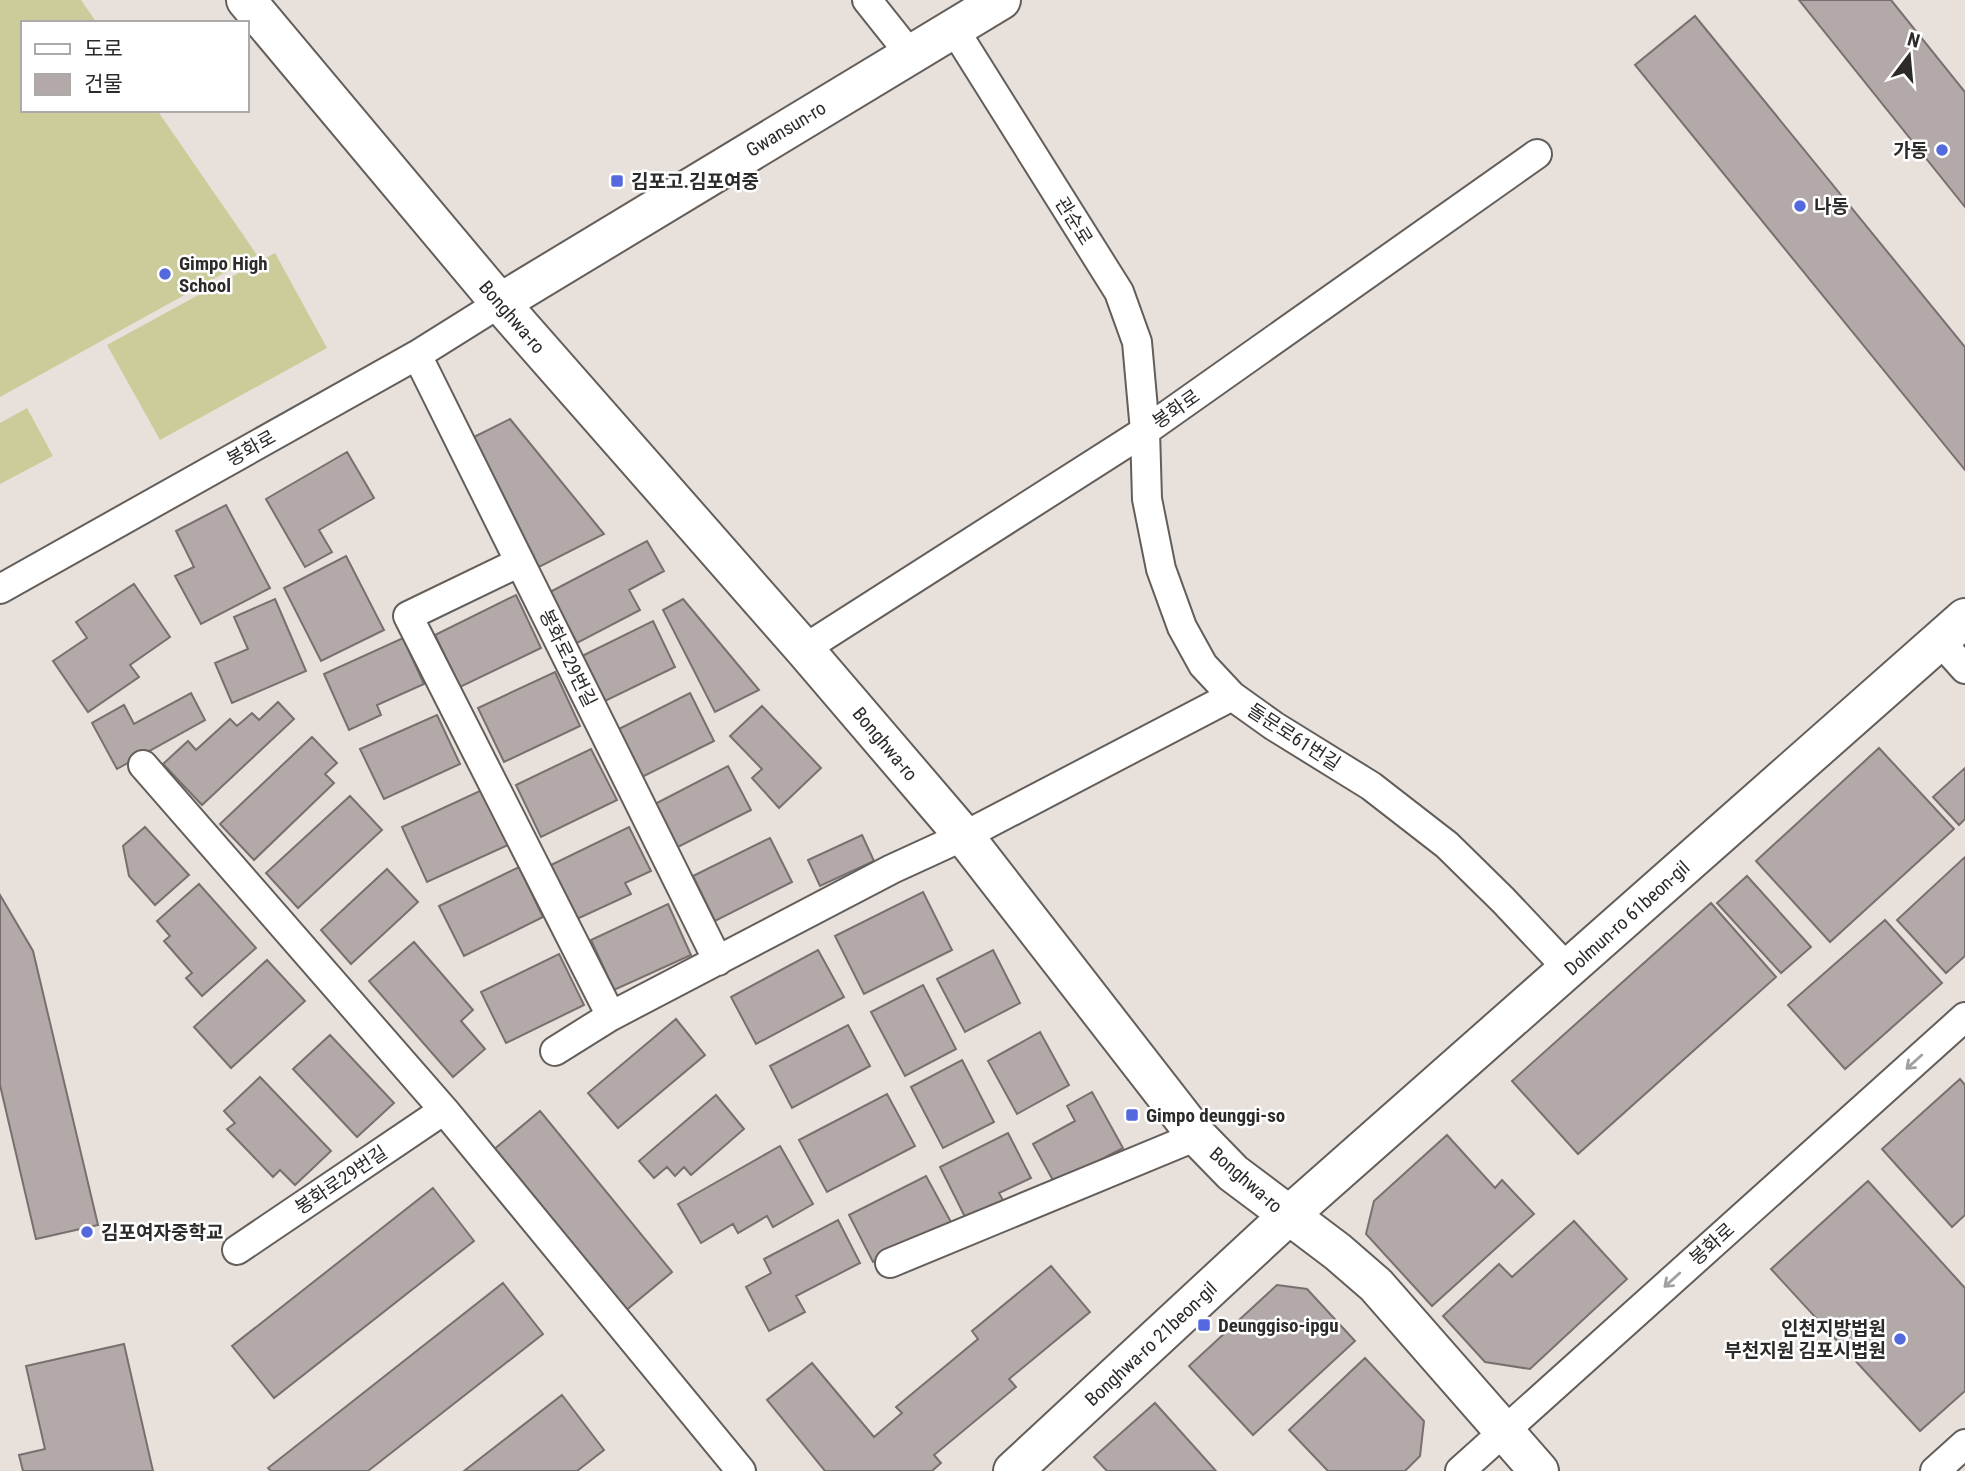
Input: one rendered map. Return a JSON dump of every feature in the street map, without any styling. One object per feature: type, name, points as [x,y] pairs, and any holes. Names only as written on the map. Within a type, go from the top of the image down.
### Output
[{"type":"street","name":"Bonghwa-ro","points":[[246,0],[500,303],[804,649],[964,836],[1197,1136],[1233,1173],[1338,1252],[1376,1285],[1539,1471]]},
{"type":"street","name":"Gwansun-ro","points":[[500,303],[1001,0]]},
{"type":"street","name":"Dolmun-ro 61beon-gil","points":[[1288,1216],[1953,630]]},
{"type":"street","name":"Bonghwa-ro 21beon-gil","points":[[1013,1471],[1288,1216]]},
{"type":"lane","points":[[867,0],[910,54]]},
{"type":"lane","name":"관순로","points":[[954,29],[1119,292],[1136,342],[1145,431]]},
{"type":"lane","name":"봉화로","points":[[804,649],[1145,431],[1537,155]]},
{"type":"lane","name":"봉화로","points":[[0,589],[417,355],[500,303]]},
{"type":"lane","name":"봉화로29번길","points":[[417,355],[718,961]]},
{"type":"lane","name":"돌문로61번길","points":[[1145,431],[1147,499],[1161,569],[1182,627],[1203,665],[1232,696],[1274,726],[1371,786],[1447,845],[1569,970]]},
{"type":"lane","points":[[520,562],[408,616],[611,1016]]},
{"type":"lane","points":[[1953,630],[1965,669]]},
{"type":"lane","points":[[555,1051],[611,1016],[1232,696]]},
{"type":"lane","points":[[143,765],[444,1110],[741,1471]]},
{"type":"lane","name":"봉화로","points":[[1460,1471],[1965,1017]]},
{"type":"lane","name":"봉화로29번길","points":[[237,1250],[444,1110]]},
{"type":"lane","points":[[890,1263],[1197,1136]]},
{"type":"lane","points":[[1935,1471],[1965,1444]]},
{"type":"green space","points":[[0,0],[81,0],[96,21],[21,21],[21,112],[158,112],[257,255],[0,397]]},
{"type":"green space","points":[[275,253],[327,348],[160,440],[107,345]]},
{"type":"green space","points":[[27,408],[53,456],[0,484],[0,423]]},
{"type":"building","name":"가동","points":[[1799,0],[1891,0],[1965,92],[1965,207]]},
{"type":"building","name":"나동","points":[[1695,16],[1965,347],[1965,470],[1635,65]]},
{"type":"building","points":[[510,419],[604,534],[539,567],[474,437]]},
{"type":"building","points":[[347,452],[374,498],[319,530],[332,552],[305,567],[266,499]]},
{"type":"building","points":[[226,505],[270,588],[201,624],[175,576],[194,567],[176,531]]},
{"type":"building","points":[[647,541],[664,571],[629,590],[640,610],[577,643],[550,592]]},
{"type":"building","points":[[346,556],[384,630],[321,661],[284,588]]},
{"type":"building","points":[[134,584],[170,637],[130,665],[139,677],[88,712],[53,661],[87,638],[76,622]]},
{"type":"building","points":[[516,595],[541,648],[460,687],[435,635]]},
{"type":"building","points":[[275,599],[306,671],[232,703],[215,663],[248,649],[234,617]]},
{"type":"building","points":[[683,599],[759,690],[715,712],[663,610]]},
{"type":"building","points":[[653,621],[675,667],[603,702],[580,657]]},
{"type":"building","points":[[403,638],[424,684],[377,705],[381,715],[349,730],[324,674]]},
{"type":"building","points":[[555,672],[580,726],[504,762],[478,708]]},
{"type":"building","points":[[191,693],[205,720],[117,769],[92,723],[124,705],[134,724]]},
{"type":"building","points":[[690,693],[714,741],[642,777],[617,730]]},
{"type":"building","points":[[278,702],[294,719],[202,805],[163,764],[188,741],[196,750],[230,719],[237,726],[252,713],[259,720]]},
{"type":"building","points":[[762,706],[821,768],[779,808],[752,778],[762,769],[730,736]]},
{"type":"building","points":[[437,715],[460,764],[384,799],[360,749]]},
{"type":"building","points":[[312,737],[337,763],[325,774],[334,783],[254,860],[220,824]]},
{"type":"building","points":[[1879,748],[1954,829],[1830,942],[1756,861]]},
{"type":"building","points":[[591,749],[617,800],[541,837],[516,785]]},
{"type":"building","points":[[728,766],[751,810],[678,847],[655,804]]},
{"type":"building","points":[[1965,768],[1965,819],[1959,825],[1933,797]]},
{"type":"building","points":[[482,790],[508,845],[427,882],[402,827]]},
{"type":"building","points":[[350,796],[382,830],[298,908],[266,873]]},
{"type":"building","points":[[145,827],[189,875],[155,905],[129,876],[123,846]]},
{"type":"building","points":[[629,827],[651,871],[625,883],[631,894],[577,919],[551,865]]},
{"type":"building","points":[[862,835],[874,861],[820,886],[808,860]]},
{"type":"building","points":[[770,838],[792,882],[715,921],[693,876]]},
{"type":"building","points":[[1965,857],[1965,956],[1946,973],[1897,920]]},
{"type":"building","points":[[519,867],[543,917],[464,956],[439,906]]},
{"type":"building","points":[[387,869],[418,902],[351,964],[321,930]]},
{"type":"building","points":[[1747,876],[1811,947],[1781,973],[1717,903]]},
{"type":"building","points":[[199,884],[256,948],[202,996],[186,978],[192,973],[164,941],[170,936],[157,921]]},
{"type":"building","points":[[923,892],[952,950],[864,994],[835,936]]},
{"type":"building","points":[[0,895],[33,951],[98,1225],[36,1239],[0,1085]]},
{"type":"building","points":[[1711,903],[1776,977],[1578,1154],[1512,1081]]},
{"type":"building","points":[[668,904],[691,955],[614,990],[591,940]]},
{"type":"building","points":[[1885,920],[1942,983],[1845,1069],[1788,1005]]},
{"type":"building","points":[[414,942],[473,1010],[461,1021],[485,1049],[453,1077],[369,981]]},
{"type":"building","points":[[818,950],[844,997],[756,1044],[731,997]]},
{"type":"building","points":[[993,950],[1020,1003],[965,1032],[937,979]]},
{"type":"building","points":[[559,954],[584,1005],[506,1043],[481,992]]},
{"type":"building","points":[[267,960],[305,1001],[231,1068],[194,1027]]},
{"type":"building","points":[[923,985],[956,1049],[905,1076],[871,1012]]},
{"type":"building","points":[[676,1019],[705,1055],[618,1128],[588,1093]]},
{"type":"building","points":[[848,1025],[870,1066],[792,1108],[770,1066]]},
{"type":"building","points":[[1040,1032],[1069,1085],[1017,1114],[988,1061]]},
{"type":"building","points":[[330,1035],[394,1103],[357,1137],[293,1069]]},
{"type":"building","points":[[962,1060],[994,1122],[943,1148],[911,1087]]},
{"type":"building","points":[[260,1077],[331,1151],[295,1185],[280,1170],[273,1177],[227,1129],[235,1123],[224,1111]]},
{"type":"building","points":[[1960,1079],[1965,1085],[1965,1215],[1952,1227],[1882,1149]]},
{"type":"building","points":[[1092,1092],[1123,1148],[1055,1184],[1033,1144],[1075,1121],[1067,1106]]},
{"type":"building","points":[[887,1094],[915,1146],[827,1192],[799,1140]]},
{"type":"building","points":[[716,1095],[744,1129],[691,1175],[684,1167],[675,1176],[667,1167],[654,1178],[639,1161]]},
{"type":"building","points":[[540,1111],[672,1272],[624,1312],[492,1151]]},
{"type":"building","points":[[1008,1133],[1031,1178],[999,1193],[1004,1202],[967,1221],[940,1167]]},
{"type":"building","points":[[1447,1135],[1495,1188],[1502,1180],[1534,1214],[1432,1306],[1366,1234],[1374,1201]]},
{"type":"building","points":[[780,1146],[813,1204],[773,1227],[767,1216],[738,1233],[733,1224],[701,1243],[678,1204]]},
{"type":"building","points":[[926,1176],[951,1222],[873,1262],[849,1215]]},
{"type":"building","name":"인천지방법원 부천지원 김포시법원","points":[[1868,1181],[1965,1288],[1965,1391],[1920,1431],[1771,1269]]},
{"type":"building","points":[[433,1188],[474,1241],[274,1398],[232,1346]]},
{"type":"building","points":[[838,1220],[860,1263],[796,1296],[805,1312],[769,1331],[746,1287],[771,1273],[764,1259]]},
{"type":"building","points":[[1574,1221],[1627,1279],[1530,1369],[1485,1362],[1443,1316],[1499,1264],[1512,1277]]},
{"type":"building","points":[[1051,1266],[1090,1312],[1009,1379],[1016,1387],[934,1455],[941,1463],[932,1471],[825,1471],[767,1400],[812,1363],[874,1437],[902,1413],[896,1407],[978,1339],[972,1331]]},
{"type":"building","points":[[503,1283],[543,1334],[368,1471],[271,1471],[268,1468]]},
{"type":"building","points":[[1277,1285],[1307,1289],[1355,1341],[1253,1435],[1189,1366]]},
{"type":"building","points":[[124,1344],[153,1471],[23,1471],[19,1455],[45,1449],[26,1366]]},
{"type":"building","points":[[1365,1358],[1424,1421],[1420,1456],[1405,1471],[1328,1471],[1289,1430]]},
{"type":"building","points":[[562,1395],[604,1450],[577,1471],[464,1471]]},
{"type":"building","points":[[1155,1403],[1216,1471],[1107,1471],[1094,1457]]},
{"type":"place","name":"가동","points":[[1942,150]]},
{"type":"place","name":"김포고.김포여중","points":[[617,181]]},
{"type":"place","name":"나동","points":[[1800,206]]},
{"type":"place","name":"Gimpo High School","points":[[165,274]]},
{"type":"place","name":"Gimpo deunggi-so","points":[[1132,1115]]},
{"type":"place","name":"김포여자중학교","points":[[87,1232]]},
{"type":"place","name":"Deunggiso-ipgu","points":[[1204,1325]]},
{"type":"place","name":"인천지방법원 부천지원 김포시법원","points":[[1900,1339]]}]
